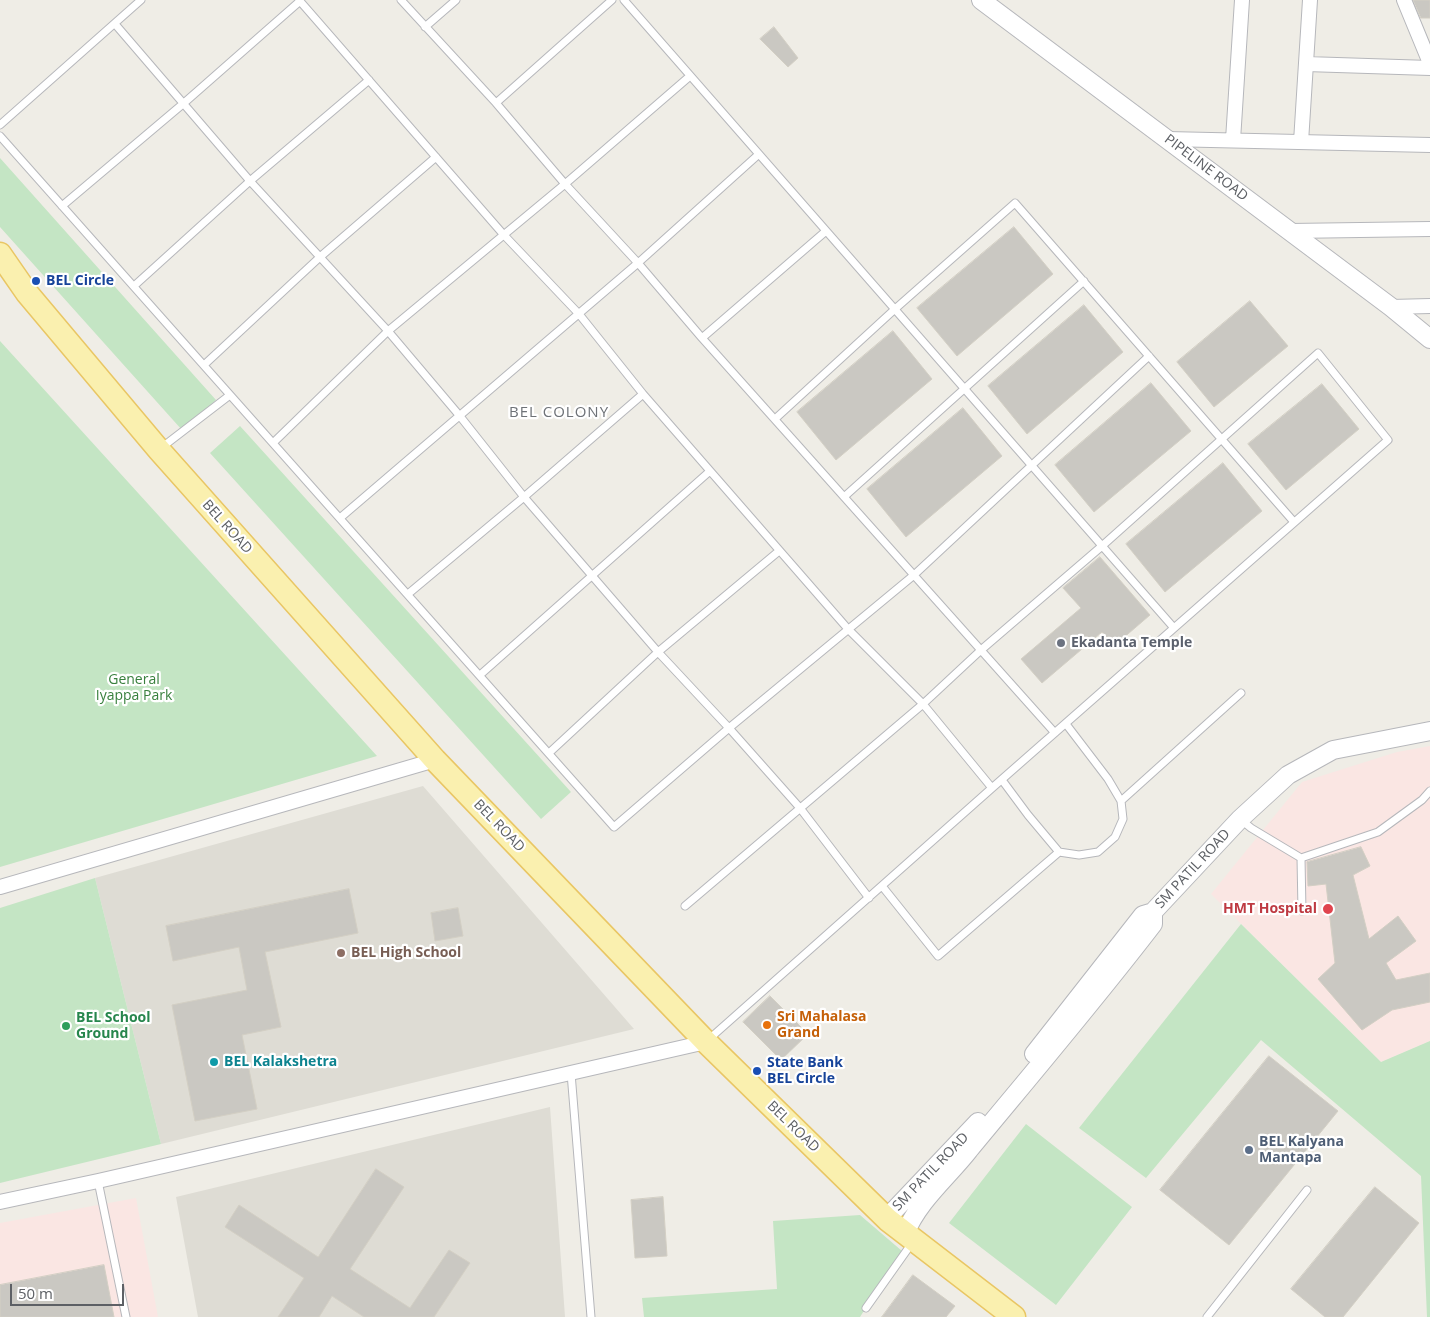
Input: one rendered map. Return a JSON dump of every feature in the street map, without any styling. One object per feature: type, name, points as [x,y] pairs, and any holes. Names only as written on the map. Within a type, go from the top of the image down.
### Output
[{"type":"main road","name":"BEL ROAD","points":[[0,254],[28,293],[159,450],[435,760],[706,1042],[886,1219],[1014,1317]]},
{"type":"main road","name":"BEL ROAD","points":[[0,271],[28,293]]},
{"type":"street","name":"PIPELINE ROAD","points":[[981,0],[1391,306],[1430,339]]},
{"type":"street","points":[[1233,140],[1242,0]]},
{"type":"street","points":[[1302,142],[1310,0]]},
{"type":"street","points":[[1404,0],[1430,63]]},
{"type":"street","points":[[1306,64],[1430,68]]},
{"type":"street","points":[[1167,139],[1430,145]]},
{"type":"street","points":[[1290,231],[1430,229]]},
{"type":"street","points":[[1391,306],[1430,306]]},
{"type":"street","name":"SM PATIL ROAD","points":[[886,1219],[965,1137],[1013,1080],[1143,915],[1153,912],[1240,819],[1288,775],[1333,750],[1430,731]]},
{"type":"street","points":[[0,886],[435,760]]},
{"type":"street","name":"SM PATIL ROAD","points":[[910,1237],[909,1224],[928,1198],[1106,985],[1154,924],[1153,912]]},
{"type":"street","points":[[0,1202],[706,1042]]},
{"type":"lane","points":[[0,125],[141,0]]},
{"type":"lane","points":[[62,206],[184,103],[300,0],[504,234],[578,314],[643,394],[848,629],[924,704],[992,788]]},
{"type":"lane","points":[[401,0],[496,103],[702,338],[1055,733]]},
{"type":"lane","points":[[425,27],[456,0]]},
{"type":"lane","points":[[496,103],[612,0]]},
{"type":"lane","points":[[624,0],[1174,628]]},
{"type":"lane","points":[[115,24],[250,181],[388,331],[524,497],[658,652],[800,808],[869,898]]},
{"type":"lane","points":[[273,442],[388,331],[566,184],[690,76]]},
{"type":"lane","points":[[134,286],[250,181],[369,80]]},
{"type":"lane","points":[[0,136],[614,827],[729,728],[914,575],[1149,356]]},
{"type":"lane","points":[[340,518],[458,415],[638,263],[759,154]]},
{"type":"lane","points":[[204,365],[320,257],[436,157]]},
{"type":"lane","points":[[775,419],[1015,203],[1294,522]]},
{"type":"lane","points":[[702,338],[826,231]]},
{"type":"lane","points":[[844,497],[1084,281]]},
{"type":"lane","points":[[685,906],[924,704],[980,650],[1102,546],[1318,353],[1388,440],[706,1042]]},
{"type":"lane","points":[[408,594],[643,394]]},
{"type":"lane","points":[[159,450],[230,395]]},
{"type":"lane","points":[[480,675],[710,471]]},
{"type":"lane","points":[[549,753],[658,652],[779,551]]},
{"type":"lane","points":[[1122,801],[1241,693]]},
{"type":"lane","points":[[1002,780],[1059,852],[1079,855],[1098,852],[1115,838],[1124,819],[1122,801],[1108,779],[1066,724]]},
{"type":"lane","points":[[1240,819],[1251,828],[1301,858],[1378,832],[1422,800],[1430,791]]},
{"type":"lane","points":[[882,886],[938,956],[1059,852]]},
{"type":"lane","points":[[1301,858],[1302,911]]},
{"type":"lane","points":[[571,1073],[592,1317]]},
{"type":"lane","points":[[98,1181],[126,1317]]},
{"type":"lane","points":[[1207,1317],[1307,1190]]},
{"type":"lane","points":[[866,1308],[910,1237]]},
{"type":"shaded area","name":"HMT Hospital","points":[[1430,746],[1430,1041],[1381,1062],[1211,894],[1302,782],[1397,752]]},
{"type":"shaded area","name":"BEL High School","points":[[423,786],[634,1029],[161,1144],[95,878]]},
{"type":"shaded area","points":[[550,1107],[565,1317],[198,1317],[176,1197]]},
{"type":"shaded area","points":[[136,1198],[158,1317],[0,1317],[0,1223]]},
{"type":"green space","points":[[0,158],[216,400],[182,430],[0,227]]},
{"type":"green space","name":"General Iyappa Park","points":[[0,341],[377,756],[0,867]]},
{"type":"green space","points":[[240,426],[571,792],[541,819],[210,453]]},
{"type":"green space","name":"BEL School Ground","points":[[95,878],[161,1144],[0,1183],[0,908]]},
{"type":"green space","points":[[1241,924],[1381,1062],[1430,1041],[1430,1317],[1427,1317],[1421,1176],[1261,1040],[1146,1178],[1079,1128]]},
{"type":"green space","points":[[1026,1124],[1132,1207],[1056,1305],[949,1223]]},
{"type":"green space","points":[[860,1215],[902,1251],[860,1317],[644,1317],[642,1298],[777,1289],[773,1221]]},
{"type":"building","points":[[1413,0],[1430,0],[1430,18],[1421,18]]},
{"type":"building","points":[[774,27],[798,58],[788,67],[760,39]]},
{"type":"building","points":[[1014,227],[1053,274],[957,356],[917,308]]},
{"type":"building","points":[[1250,301],[1288,346],[1214,407],[1177,362]]},
{"type":"building","points":[[1084,305],[1123,352],[1027,434],[988,386]]},
{"type":"building","points":[[893,331],[932,379],[836,460],[797,412]]},
{"type":"building","points":[[1151,383],[1191,431],[1094,512],[1055,465]]},
{"type":"building","points":[[1322,384],[1359,429],[1286,490],[1248,444]]},
{"type":"building","points":[[963,408],[1002,456],[906,537],[867,489]]},
{"type":"building","points":[[1223,463],[1262,511],[1165,592],[1126,544]]},
{"type":"building","points":[[1100,557],[1150,615],[1114,646],[1102,632],[1042,683],[1021,659],[1081,608],[1063,588]]},
{"type":"building","points":[[1361,847],[1370,866],[1353,875],[1369,939],[1398,916],[1416,941],[1386,963],[1396,980],[1430,973],[1430,1002],[1392,1010],[1362,1030],[1318,979],[1335,963],[1326,884],[1308,886],[1307,862]]},
{"type":"building","points":[[349,889],[358,933],[265,952],[281,1027],[242,1035],[257,1109],[195,1121],[172,1005],[247,990],[239,947],[173,961],[166,926]]},
{"type":"building","points":[[458,908],[463,936],[435,941],[431,913]]},
{"type":"building","points":[[770,996],[808,1034],[781,1060],[743,1022]]},
{"type":"building","name":"BEL Kalyana Mantapa","points":[[1269,1056],[1338,1111],[1229,1245],[1160,1190]]},
{"type":"building","points":[[376,1169],[404,1187],[350,1269],[410,1308],[449,1250],[470,1263],[434,1317],[364,1317],[332,1296],[319,1317],[278,1317],[304,1278],[225,1227],[239,1205],[318,1257]]},
{"type":"building","points":[[1375,1187],[1419,1223],[1343,1317],[1325,1317],[1291,1289]]},
{"type":"building","points":[[663,1197],[667,1256],[635,1258],[631,1200]]},
{"type":"building","points":[[104,1265],[114,1317],[0,1317],[0,1285]]},
{"type":"building","points":[[913,1275],[955,1306],[946,1317],[882,1317]]},
{"type":"place","name":"BEL Circle","points":[[36,281]]},
{"type":"place","name":"Ekadanta Temple","points":[[1061,643]]},
{"type":"place","name":"HMT Hospital","points":[[1328,909]]},
{"type":"place","name":"BEL High School","points":[[341,953]]},
{"type":"place","name":"Sri Mahalasa Grand","points":[[767,1025]]},
{"type":"place","name":"BEL School Ground","points":[[66,1026]]},
{"type":"place","name":"BEL Kalakshetra","points":[[214,1062]]},
{"type":"place","name":"State Bank BEL Circle","points":[[757,1071]]},
{"type":"place","name":"BEL Kalyana Mantapa","points":[[1249,1150]]},
{"type":"district","name":"BEL COLONY","points":[[559,413]]}]
